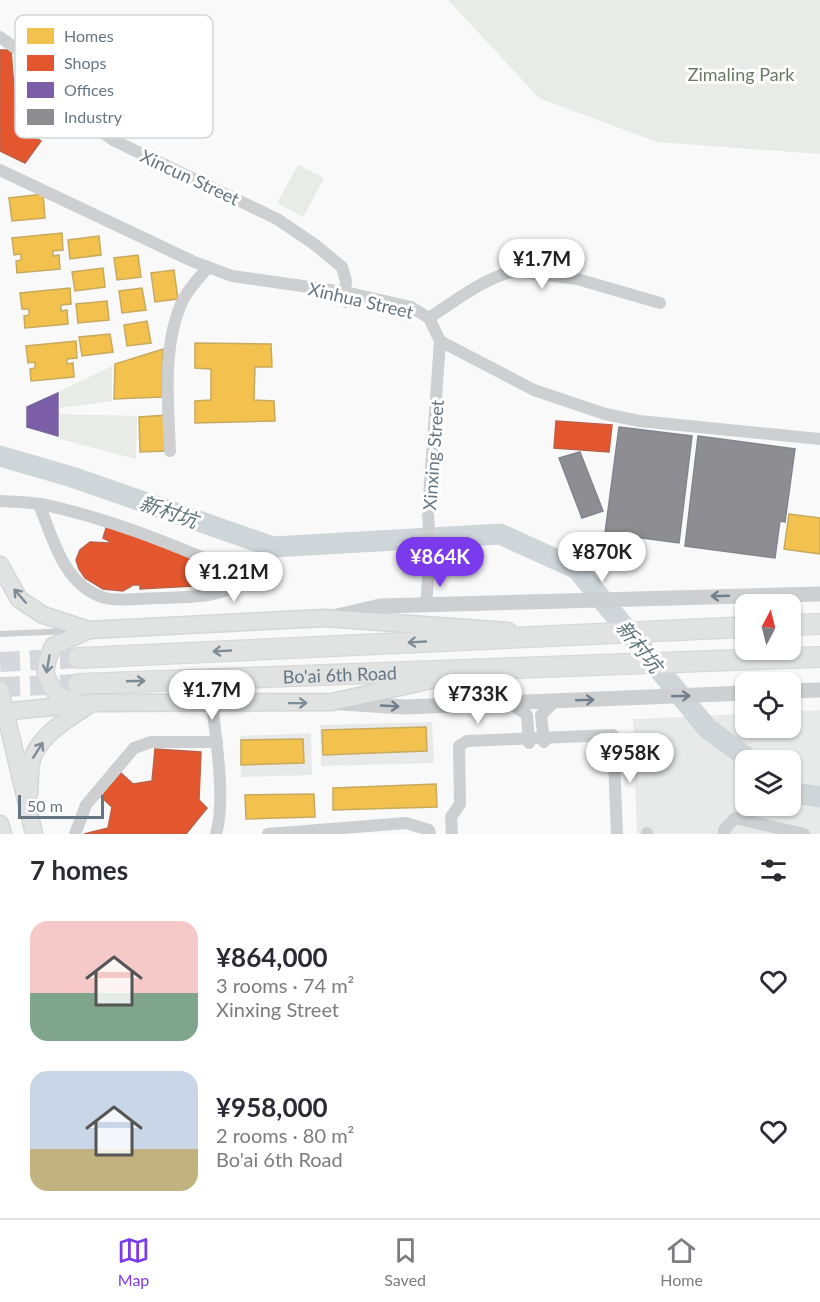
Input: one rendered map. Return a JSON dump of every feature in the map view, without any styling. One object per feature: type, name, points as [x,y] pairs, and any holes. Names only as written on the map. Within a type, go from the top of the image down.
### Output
[{"type":"highway","points":[[801,625],[820,624]]},
{"type":"highway","name":"Bo'ai 6th Road","points":[[78,658],[735,627]]},
{"type":"highway","name":"Bo'ai 6th Road","points":[[78,684],[820,657]]},
{"type":"main road","points":[[0,565],[19,599],[43,615],[89,630],[325,618],[559,634]]},
{"type":"main road","points":[[89,630],[53,646],[46,663],[46,679],[58,696],[92,703]]},
{"type":"main road","points":[[332,702],[484,668]]},
{"type":"main road","points":[[0,690],[2,711],[34,834]]},
{"type":"main road","name":"Bo'ai 6th Road","points":[[92,703],[332,702]]},
{"type":"main road","points":[[2,711],[92,703]]},
{"type":"main road","points":[[27,807],[33,757],[61,723],[92,703]]},
{"type":"main road","points":[[0,824],[3,834]]},
{"type":"street","name":"Xincun Street","points":[[0,37],[15,48]]},
{"type":"street","name":"Xincun Street","points":[[111,138],[268,214],[314,244],[342,267],[346,281],[345,298]]},
{"type":"street","name":"Xinhua Street","points":[[0,170],[232,276],[345,298],[411,307],[429,318],[440,341]]},
{"type":"street","points":[[170,451],[168,408],[171,334],[183,299],[208,267]]},
{"type":"street","points":[[429,318],[469,292],[515,271],[577,279],[660,303]]},
{"type":"street","points":[[440,341],[534,390],[605,414],[639,421],[820,439]]},
{"type":"street","name":"Xinxing Street","points":[[426,605],[440,341]]},
{"type":"street","points":[[0,501],[39,504],[112,523],[166,542],[237,572],[232,588],[210,595],[106,598],[87,589],[70,573],[61,558],[39,504]]},
{"type":"street","points":[[325,618],[380,606],[820,594]]},
{"type":"street","points":[[801,691],[820,690]]},
{"type":"street","name":"Bo'ai 6th Road","points":[[332,702],[405,707],[735,694]]},
{"type":"street","points":[[543,740],[541,715],[555,701]]},
{"type":"street","points":[[510,703],[527,716],[529,740]]},
{"type":"street","points":[[212,704],[217,742],[220,818],[216,834]]},
{"type":"street","points":[[453,834],[451,817],[460,804],[459,746],[467,741],[543,740],[614,735],[616,834]]},
{"type":"street","points":[[75,834],[86,805],[134,748],[151,742],[217,742]]},
{"type":"street","points":[[724,834],[724,830],[735,818],[804,834]]},
{"type":"street","points":[[268,834],[406,823],[429,830],[430,834]]},
{"type":"lane","points":[[0,634],[89,630]]},
{"type":"shaded area","points":[[820,710],[820,834],[637,834],[633,719],[735,714],[735,738],[801,738],[801,711]]},
{"type":"shaded area","points":[[432,722],[434,763],[321,766],[320,725]]},
{"type":"shaded area","points":[[311,733],[312,775],[241,777],[240,736]]},
{"type":"green space","name":"Zimaling Park","points":[[448,0],[820,0],[820,154],[657,142],[539,98]]},
{"type":"green space","points":[[298,165],[324,178],[303,217],[277,203]]},
{"type":"green space","points":[[112,366],[112,401],[60,408],[60,391]]},
{"type":"green space","points":[[60,414],[137,416],[136,459],[60,439]]},
{"type":"building: Homes","points":[[43,194],[45,218],[12,221],[9,198]]},
{"type":"building: Homes","points":[[62,233],[63,250],[53,251],[53,256],[59,255],[60,269],[17,273],[16,261],[21,260],[21,254],[14,255],[12,238]]},
{"type":"building: Homes","points":[[99,236],[101,255],[70,259],[68,240]]},
{"type":"building: Homes","points":[[138,255],[141,277],[117,280],[114,258]]},
{"type":"building: Homes","points":[[103,268],[105,287],[75,291],[72,272]]},
{"type":"building: Homes","points":[[174,270],[178,299],[155,302],[151,273]]},
{"type":"building: Homes","points":[[70,288],[71,304],[61,305],[61,311],[67,310],[68,324],[25,328],[24,316],[29,315],[29,309],[22,309],[20,293]]},
{"type":"building: Homes","points":[[142,288],[146,310],[122,313],[119,291]]},
{"type":"building: Homes","points":[[107,301],[109,320],[78,323],[76,304]]},
{"type":"building: Homes","points":[[147,321],[151,343],[127,346],[124,325]]},
{"type":"building: Homes","points":[[110,334],[113,352],[82,356],[79,337]]},
{"type":"building: Homes","points":[[76,341],[77,358],[67,359],[67,364],[73,363],[74,377],[31,381],[30,369],[35,368],[35,362],[28,363],[26,346]]},
{"type":"building: Homes","points":[[195,343],[271,344],[272,367],[255,367],[254,400],[274,401],[275,421],[195,423],[195,401],[211,400],[211,369],[195,368]]},
{"type":"building: Homes","points":[[163,349],[162,397],[114,399],[115,364]]},
{"type":"building: Homes","points":[[166,415],[167,451],[140,452],[139,417]]},
{"type":"building: Homes","points":[[789,514],[820,518],[820,554],[784,549]]},
{"type":"building: Homes","points":[[426,727],[427,751],[323,755],[322,730]]},
{"type":"building: Homes","points":[[303,739],[304,763],[241,765],[241,740]]},
{"type":"building: Homes","points":[[436,784],[437,807],[333,810],[333,788]]},
{"type":"building: Homes","points":[[314,794],[315,817],[246,819],[245,795]]},
{"type":"building: Shops","points":[[0,50],[11,50],[15,138],[36,138],[41,141],[25,163],[0,151]]},
{"type":"building: Shops","points":[[556,421],[612,425],[609,452],[554,448]]},
{"type":"building: Shops","points":[[107,525],[234,573],[230,584],[140,589],[140,585],[133,585],[123,591],[103,589],[85,578],[76,560],[80,550],[90,542],[109,543],[103,538]]},
{"type":"building: Shops","points":[[155,749],[201,752],[199,800],[207,808],[186,834],[84,834],[108,828],[112,807],[99,795],[121,773],[133,784],[152,781]]},
{"type":"building: Offices","points":[[58,393],[58,436],[27,427],[27,407]]},
{"type":"building: Industry","points":[[619,427],[692,436],[679,543],[605,533]]},
{"type":"building: Industry","points":[[698,436],[795,449],[785,522],[780,521],[775,558],[685,546]]},
{"type":"building: Industry","points":[[580,452],[603,511],[582,518],[559,458]]},
{"type":"waterway","name":"新村坑","points":[[0,456],[72,477],[273,547],[500,534],[577,569],[707,728],[737,750]]},
{"type":"waterway","name":"新村坑","points":[[801,794],[820,797]]},
{"type":"tunnel","points":[[0,662],[78,658]]},
{"type":"tunnel","points":[[0,687],[78,684]]}]
